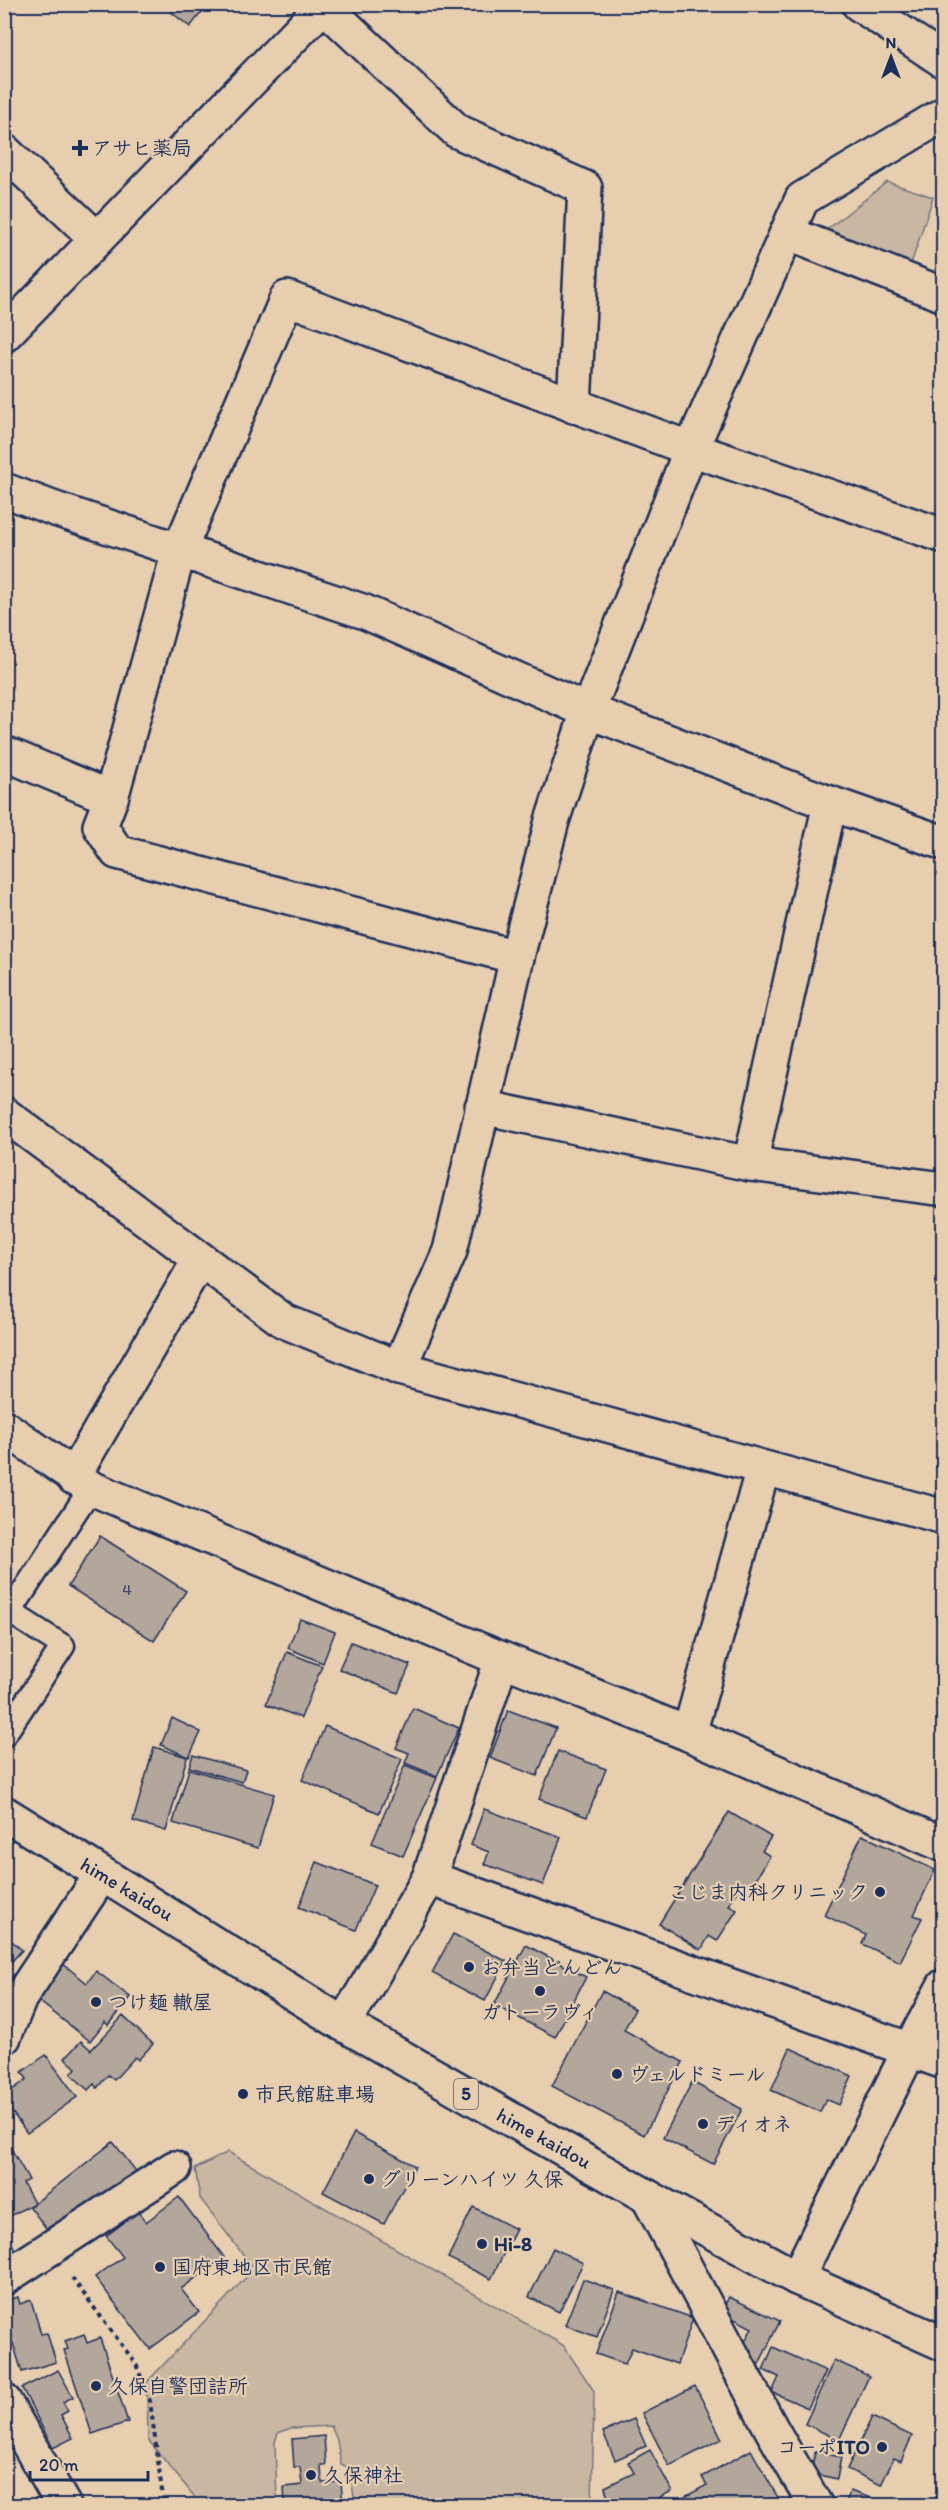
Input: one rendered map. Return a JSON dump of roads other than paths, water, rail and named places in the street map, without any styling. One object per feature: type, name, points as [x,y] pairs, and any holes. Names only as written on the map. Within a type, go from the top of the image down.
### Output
[{"type":"street","points":[[859,4],[944,61]]},
{"type":"street","points":[[4,335],[324,5],[457,131],[585,188],[574,406]]},
{"type":"street","points":[[399,1368],[450,1251],[517,957],[552,821],[588,711],[691,449],[802,199],[944,114]]},
{"type":"street","points":[[4,151],[97,239]]},
{"type":"street","points":[[787,233],[944,294]]},
{"type":"street","points":[[517,957],[117,852],[100,826],[111,798],[179,551],[286,298],[691,449],[944,536]]},
{"type":"street","points":[[4,490],[365,612],[588,711],[830,803],[944,843]]},
{"type":"street","points":[[4,753],[111,798]]},
{"type":"street","points":[[750,1164],[830,803]]},
{"type":"street","points":[[482,1107],[750,1164],[944,1189]]},
{"type":"street","points":[[4,1114],[284,1321],[399,1368],[944,1517]]},
{"type":"street","points":[[82,1482],[200,1259]]},
{"type":"street","points":[[4,1427],[82,1482],[502,1659],[688,1734],[944,1845]]},
{"type":"street","points":[[688,1734],[763,1468]]},
{"type":"street","points":[[343,2024],[429,1878],[502,1659]]},
{"type":"street","name":"hime kaidou","points":[[4,1813],[343,2024],[648,2197],[797,2278],[944,2344]]},
{"type":"street","points":[[4,2037],[20,1998],[102,1874]]},
{"type":"street","points":[[429,1878],[944,2062]]},
{"type":"street","points":[[797,2278],[909,2051],[944,1986]]},
{"type":"street","points":[[4,2278],[174,2168]]},
{"type":"street","points":[[648,2197],[772,2430],[816,2505]]},
{"type":"street","points":[[4,2401],[64,2505]]},
{"type":"lane","points":[[4,1735],[63,1646],[10,1612],[82,1482]]},
{"type":"place","name":"アサヒ薬局","points":[[80,148]]},
{"type":"place","name":"こじま内科クリニック","points":[[880,1892]]},
{"type":"place","name":"お弁当どんどん","points":[[469,1967]]},
{"type":"place","name":"ガトーラヴィ","points":[[540,1991]]},
{"type":"place","name":"つけ麺 轍屋","points":[[96,2002]]},
{"type":"place","name":"ヴェルドミール","points":[[617,2074]]},
{"type":"place","name":"市民館駐車場","points":[[243,2094]]},
{"type":"place","name":"ディオネ","points":[[703,2124]]},
{"type":"place","name":"グリーンハイツ 久保","points":[[369,2179]]},
{"type":"place","name":"Hi-8","points":[[482,2244]]},
{"type":"place","name":"国府東地区市民館","points":[[160,2267]]},
{"type":"place","name":"久保自警団詰所","points":[[96,2386]]},
{"type":"place","name":"コーポITO","points":[[882,2447]]},
{"type":"place","name":"久保神社","points":[[311,2475]]}]
